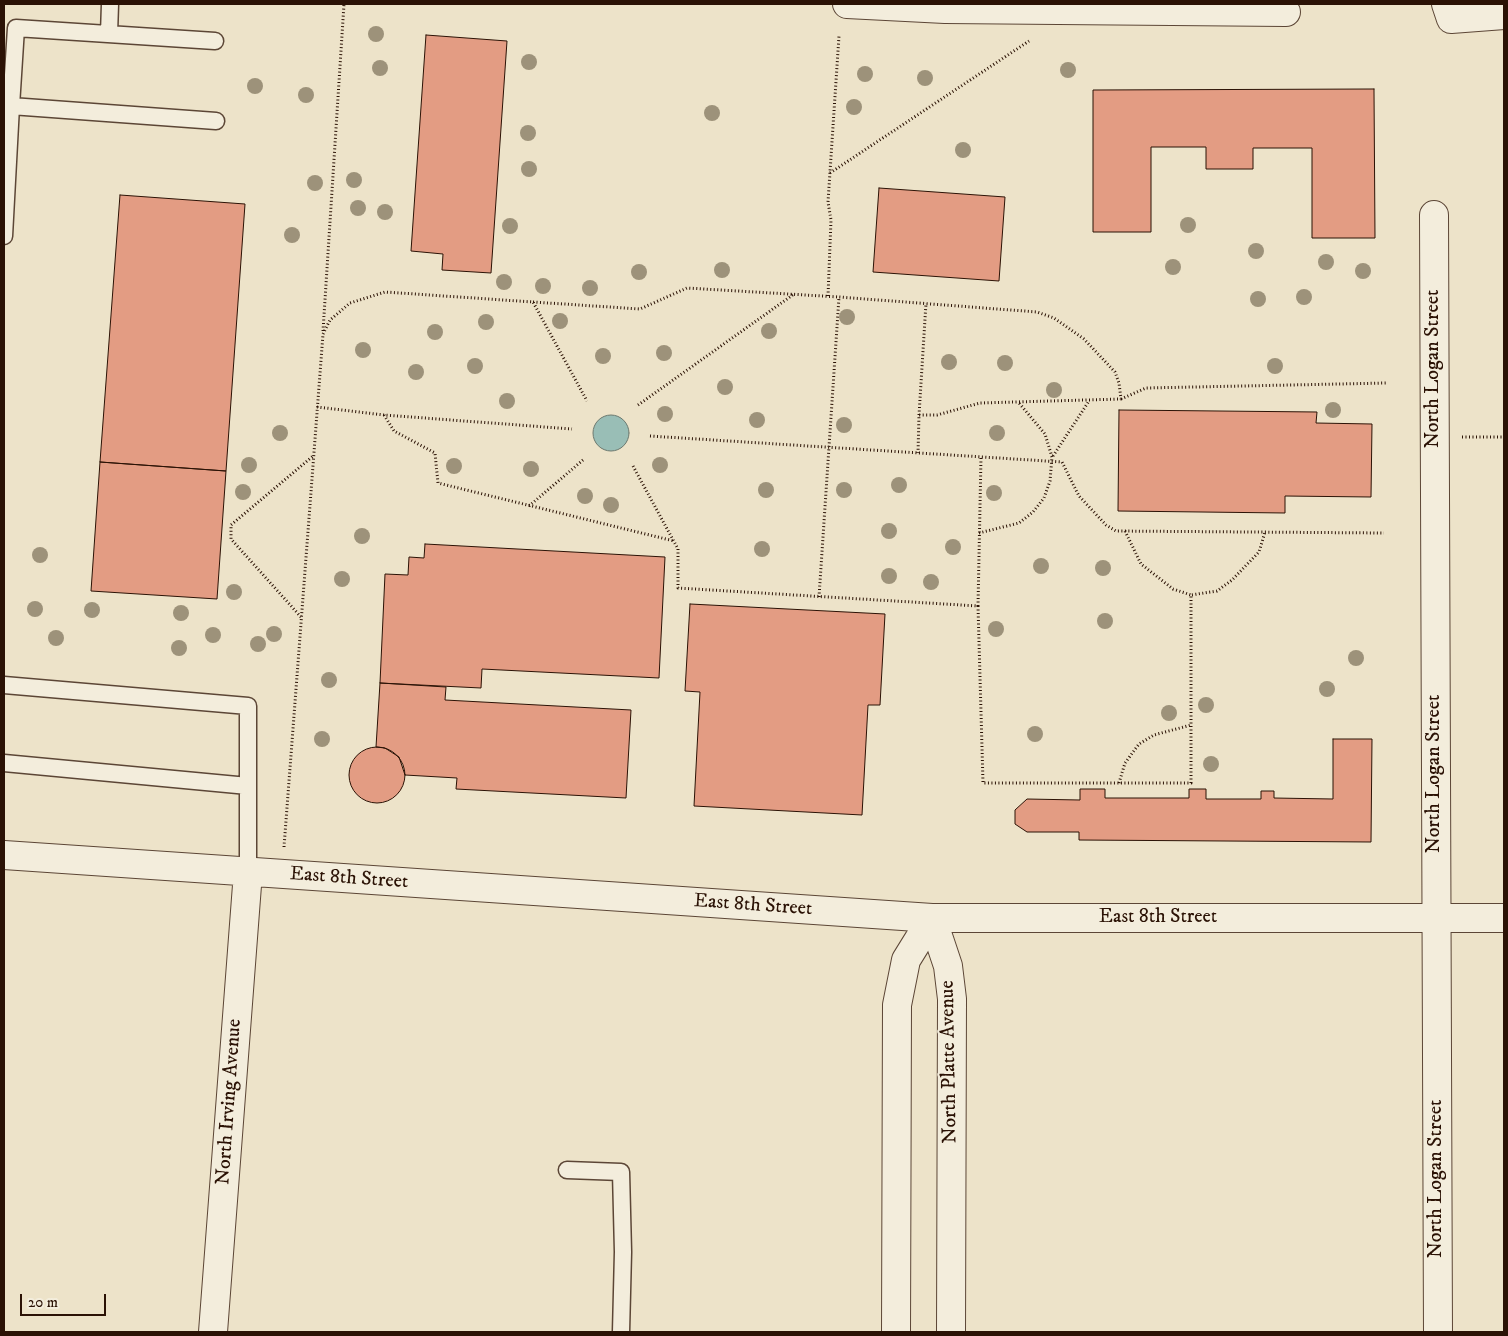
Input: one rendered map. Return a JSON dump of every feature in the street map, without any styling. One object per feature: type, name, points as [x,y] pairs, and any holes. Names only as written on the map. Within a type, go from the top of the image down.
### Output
[{"type":"street","points":[[847,4],[893,6],[1154,7],[1286,12]]},
{"type":"street","points":[[1449,11],[1504,15]]},
{"type":"street","name":"North Logan Street","points":[[1434,216],[1435,918],[1438,1332]]},
{"type":"street","name":"East 8th Street","points":[[4,855],[932,918],[1504,918]]},
{"type":"street","name":"North Irving Avenue","points":[[212,1332],[248,872]]},
{"type":"street","points":[[896,1332],[897,1005],[906,960],[932,918]]},
{"type":"street","name":"North Platte Avenue","points":[[932,918],[948,966],[952,999],[951,1332]]},
{"type":"lane","points":[[109,34],[110,4]]},
{"type":"lane","points":[[4,236],[11,106],[10,27],[215,41]]},
{"type":"lane","points":[[11,106],[216,122]]},
{"type":"lane","points":[[4,685],[248,706],[248,872]]},
{"type":"lane","points":[[4,763],[248,786]]},
{"type":"lane","points":[[566,1170],[621,1172],[623,1252],[621,1332]]},
{"type":"path","points":[[282,875],[323,334],[344,4]]},
{"type":"path","points":[[828,296],[831,220],[828,202],[839,36]]},
{"type":"path","points":[[830,173],[1029,41]]},
{"type":"path","points":[[323,334],[330,320],[350,303],[385,292],[640,310],[687,288],[828,296],[1037,312],[1054,318],[1084,339],[1115,372],[1122,399]]},
{"type":"path","points":[[638,405],[795,294]]},
{"type":"path","points":[[820,597],[839,297]]},
{"type":"path","points":[[533,302],[587,402]]},
{"type":"path","points":[[918,453],[926,303]]},
{"type":"path","points":[[919,415],[938,415],[980,403],[1122,399],[1146,388],[1387,383]]},
{"type":"path","points":[[1052,457],[1089,400]]},
{"type":"path","points":[[979,533],[1019,523],[1033,512],[1044,498],[1050,481],[1052,457],[1045,434],[1018,402]]},
{"type":"path","points":[[317,407],[384,415],[572,429]]},
{"type":"path","points":[[384,415],[394,431],[435,453],[438,484],[674,542]]},
{"type":"path","points":[[650,436],[1062,462],[1079,496],[1106,525],[1116,531],[1384,533]]},
{"type":"path","points":[[1434,438],[1504,437]]},
{"type":"path","points":[[301,617],[231,539],[231,525],[313,456]]},
{"type":"path","points":[[981,457],[978,606],[982,783],[1192,783],[1192,595]]},
{"type":"path","points":[[529,506],[583,460]]},
{"type":"path","points":[[633,466],[678,549],[678,588],[978,606]]},
{"type":"path","points":[[1125,531],[1141,564],[1155,578],[1173,589],[1192,595],[1217,591],[1232,580],[1258,552],[1265,532]]},
{"type":"path","points":[[1119,783],[1125,762],[1139,744],[1154,735],[1192,725]]},
{"type":"water","points":[[611,415],[618,416],[624,420],[628,426],[628,440],[624,446],[618,450],[611,451],[604,450],[598,446],[594,440],[593,433],[594,426],[598,420],[604,416]]},
{"type":"building","points":[[426,35],[507,41],[491,273],[442,270],[443,254],[411,251]]},
{"type":"building","points":[[1374,89],[1375,238],[1312,238],[1312,148],[1253,148],[1253,169],[1206,169],[1206,147],[1151,147],[1151,232],[1093,232],[1093,90]]},
{"type":"building","points":[[879,188],[1005,197],[999,281],[873,272]]},
{"type":"building","points":[[120,195],[245,204],[226,471],[100,462]]},
{"type":"building","points":[[1119,410],[1317,412],[1316,423],[1372,424],[1371,497],[1285,496],[1285,513],[1118,511]]},
{"type":"building","points":[[100,462],[226,471],[217,599],[91,591]]},
{"type":"building","points":[[425,544],[665,557],[659,678],[482,669],[481,688],[380,683],[385,574],[408,575],[409,557],[424,558]]},
{"type":"building","points":[[690,604],[885,614],[880,705],[868,705],[862,815],[694,806],[700,692],[685,691]]},
{"type":"building","points":[[380,683],[446,687],[445,700],[631,710],[626,798],[456,789],[457,778],[405,775],[399,757],[385,748],[376,747]]},
{"type":"building","points":[[1333,739],[1372,739],[1371,842],[1079,840],[1079,832],[1027,832],[1015,824],[1015,810],[1027,799],[1080,800],[1080,789],[1105,789],[1105,798],[1189,798],[1189,789],[1206,789],[1206,799],[1261,799],[1261,791],[1274,791],[1274,798],[1333,799]]},
{"type":"building","points":[[377,747],[397,755],[405,775],[397,795],[377,803],[357,795],[349,775],[357,755]]}]
